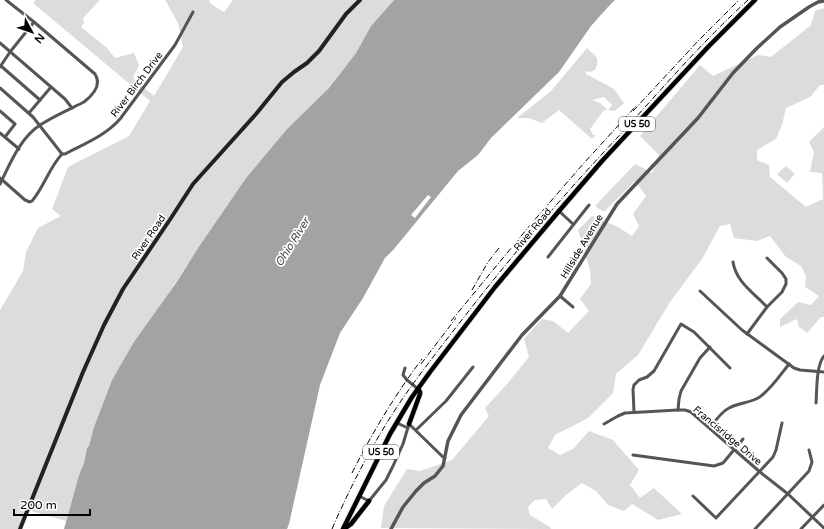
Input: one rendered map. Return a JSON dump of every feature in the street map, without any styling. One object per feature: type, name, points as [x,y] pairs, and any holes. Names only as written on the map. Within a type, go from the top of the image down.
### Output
[{"type":"main road","name":"River Road","points":[[20,529],[83,372],[104,324],[123,289],[193,184],[256,114],[282,82],[307,63],[319,51],[346,14],[360,0]]},
{"type":"main road","name":"River Road","points":[[343,529],[358,496],[397,423],[418,389],[495,287],[602,161],[708,47],[755,0]]},
{"type":"main road","points":[[408,426],[420,394],[418,389]]},
{"type":"main road","points":[[343,529],[351,524],[370,501]]},
{"type":"street","points":[[0,184],[1,179],[26,138],[40,125],[88,99],[98,86],[98,78],[95,74],[6,0]]},
{"type":"street","name":"Hillside Avenue","points":[[392,529],[403,507],[416,491],[424,483],[435,476],[443,466],[450,435],[466,407],[522,335],[560,296],[616,204],[698,118],[733,72],[756,49],[780,27],[814,4],[824,1]]},
{"type":"street","name":"River Birch Drive","points":[[62,154],[65,154],[95,138],[115,125],[174,45],[193,12]]},
{"type":"street","points":[[34,22],[0,67],[40,100]]},
{"type":"street","points":[[0,43],[65,98],[72,108]]},
{"type":"street","points":[[29,113],[51,86]]},
{"type":"street","points":[[0,94],[2,90],[29,113],[62,154],[36,196],[30,202],[25,200],[1,179]]},
{"type":"street","points":[[0,111],[15,124],[5,137]]},
{"type":"street","points":[[0,133],[18,149]]},
{"type":"street","points":[[548,256],[589,205]]},
{"type":"street","points":[[559,211],[573,224]]},
{"type":"street","points":[[747,334],[767,306],[784,289],[786,282],[786,279],[782,273],[767,258]]},
{"type":"street","points":[[733,262],[735,271],[740,279],[767,306]]},
{"type":"street","points":[[700,291],[747,334],[789,364],[800,370],[824,372]]},
{"type":"street","points":[[560,296],[573,307]]},
{"type":"street","points":[[634,412],[634,385],[637,381],[647,377],[654,371],[681,324],[694,332],[730,368]]},
{"type":"street","points":[[678,410],[681,391],[700,358],[710,347]]},
{"type":"street","points":[[816,403],[820,363],[824,356]]},
{"type":"street","points":[[710,428],[726,410],[755,400],[763,395],[776,382],[789,364]]},
{"type":"street","points":[[405,368],[403,375],[418,389]]},
{"type":"street","points":[[416,430],[446,401],[473,368]]},
{"type":"street","name":"Francisridge Drive","points":[[604,424],[625,413],[678,410],[691,412],[760,472],[788,494],[824,528]]},
{"type":"street","points":[[397,423],[416,430],[445,458]]},
{"type":"street","points":[[693,496],[716,518],[775,454],[782,423]]},
{"type":"street","points":[[358,496],[370,501],[386,480],[398,457],[408,426]]},
{"type":"street","points":[[633,454],[714,466],[722,463],[743,439]]},
{"type":"street","points":[[754,529],[808,473],[812,462],[809,450]]},
{"type":"street","points":[[801,529],[824,505]]},
{"type":"shaded area","points":[[35,0],[100,0],[83,18],[84,23],[81,27],[106,47],[115,58],[134,53],[139,65],[133,78],[154,96],[183,47],[178,23],[165,0],[209,0],[211,4],[224,12],[233,0],[394,0],[371,26],[356,53],[329,88],[287,129],[246,178],[198,248],[112,380],[87,448],[84,463],[79,475],[66,521],[28,510],[20,529],[0,529],[0,310],[23,271],[26,252],[38,228],[61,216],[52,209],[68,167],[129,136],[150,101],[34,4]]},
{"type":"shaded area","points":[[823,8],[824,85],[820,85],[810,97],[786,108],[782,125],[776,139],[757,150],[757,160],[769,165],[770,177],[806,207],[823,199],[822,173],[810,172],[814,152],[809,142],[824,127],[824,317],[821,317],[807,333],[799,327],[797,319],[780,327],[780,319],[798,302],[811,305],[819,296],[805,287],[806,276],[801,266],[786,257],[770,236],[757,241],[734,238],[730,224],[720,226],[702,259],[670,302],[638,355],[616,374],[613,393],[588,418],[555,435],[548,448],[560,455],[573,449],[589,431],[613,440],[639,470],[630,485],[640,498],[654,488],[682,514],[658,520],[632,504],[624,511],[608,505],[596,491],[582,483],[566,495],[552,509],[546,499],[535,500],[528,507],[530,515],[551,529],[381,528],[384,506],[407,469],[420,471],[452,460],[489,416],[485,408],[529,357],[524,339],[542,319],[553,321],[568,333],[589,311],[580,299],[591,284],[590,270],[578,230],[592,216],[618,227],[632,236],[639,226],[633,214],[646,196],[635,181],[604,212],[595,206],[635,164],[652,173],[659,155],[640,136],[700,65],[713,76],[758,55],[771,57],[811,25],[815,11]]},
{"type":"shaded area","points":[[587,48],[595,55],[598,62],[595,70],[590,72],[587,71],[586,75],[614,89],[624,103],[615,111],[604,110],[590,129],[593,135],[596,135],[592,139],[559,110],[542,123],[529,118],[517,118],[551,91]],"holes":[[[604,97],[612,105],[608,110],[600,103],[592,100]]]},
{"type":"shaded area","points":[[786,166],[795,174],[787,183],[777,174]]},
{"type":"water","name":"Ohio River","points":[[394,0],[615,0],[591,26],[559,72],[491,138],[478,155],[458,171],[385,258],[363,298],[340,333],[320,385],[287,529],[64,529],[94,427],[112,380],[134,342],[176,283],[246,178],[287,129],[329,88],[356,53],[371,26]]},
{"type":"pier","points":[[428,195],[431,197],[415,218],[411,215]]},
{"type":"railway","points":[[633,111],[699,40],[739,0]]},
{"type":"railway","points":[[332,529],[364,462],[383,429],[403,398],[475,303],[580,178],[697,50],[748,0]]},
{"type":"railway","points":[[451,321],[531,224],[636,106]]},
{"type":"railway","points":[[472,290],[488,262],[499,248]]},
{"type":"railway","points":[[421,364],[456,318]]},
{"type":"railway","points":[[352,473],[384,414],[422,359]]}]
